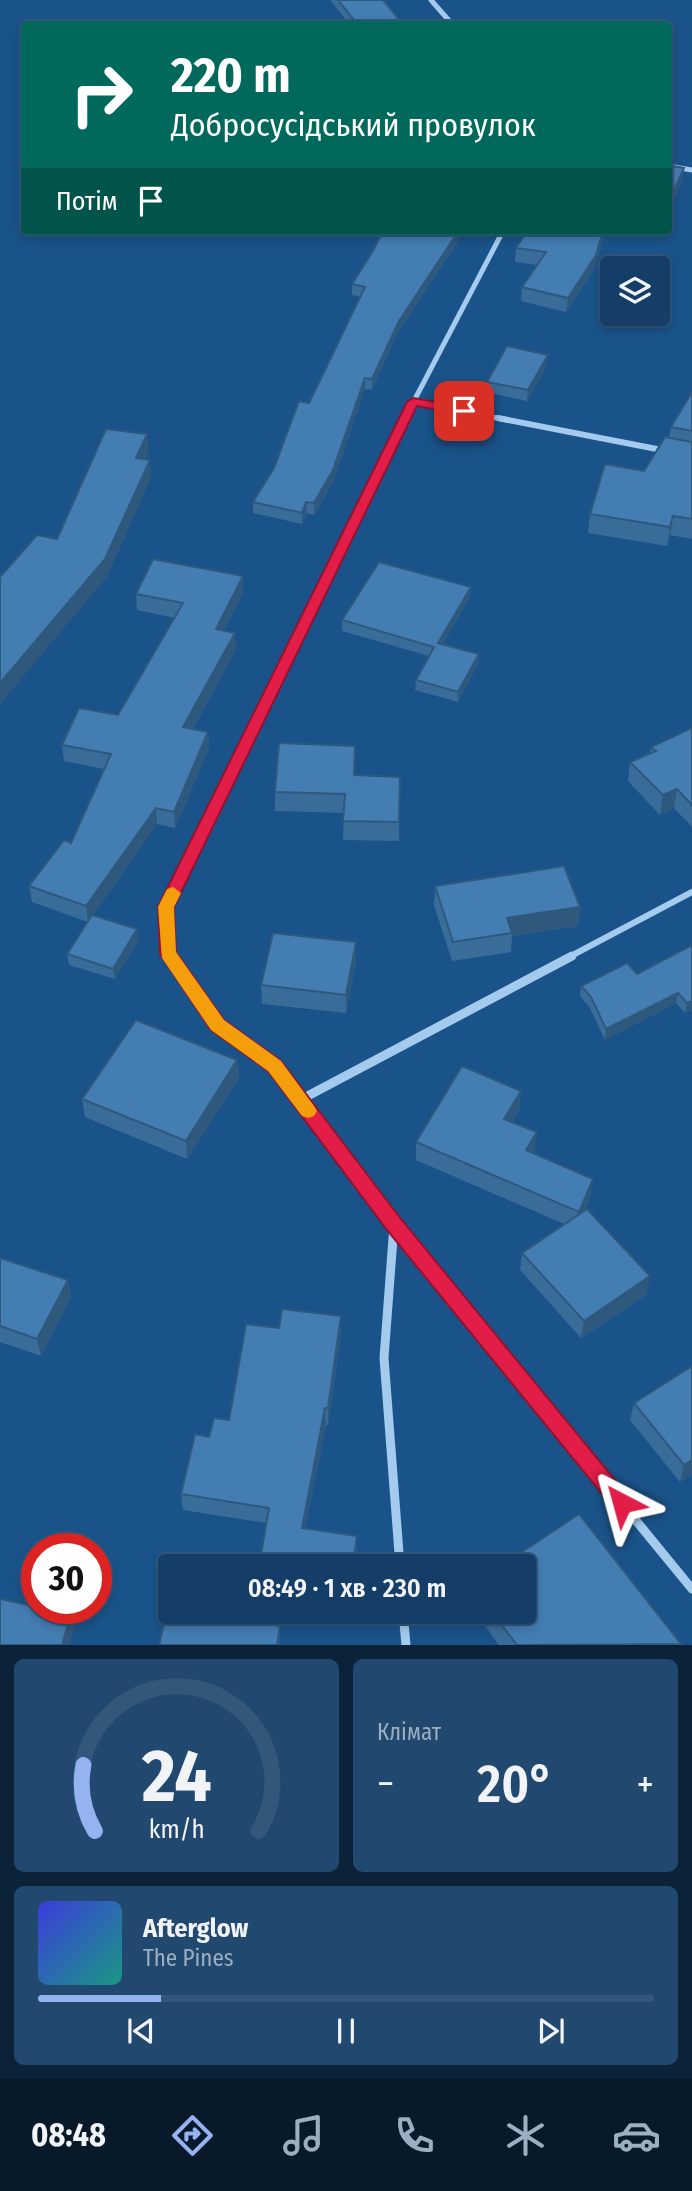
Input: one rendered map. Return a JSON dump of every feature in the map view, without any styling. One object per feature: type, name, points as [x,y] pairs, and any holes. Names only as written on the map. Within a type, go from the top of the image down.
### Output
[{"type":"street","points":[[431,0],[449,21]]},
{"type":"street","points":[[672,167],[692,170]]},
{"type":"street","points":[[501,235],[413,402],[166,907],[168,954],[218,1025],[274,1066],[394,1225],[692,1589]]},
{"type":"street","points":[[413,402],[679,453]]},
{"type":"street","points":[[300,1100],[692,892]]},
{"type":"street","points":[[394,1225],[384,1358],[399,1554]]},
{"type":"street","points":[[404,1624],[406,1645]]},
{"type":"building","points":[[338,0],[383,0],[400,21],[355,21]]},
{"type":"building","points":[[672,166],[684,168],[672,195]]},
{"type":"building","points":[[381,235],[456,235],[399,321],[372,379],[365,378],[333,470],[314,503],[306,502],[302,513],[253,502],[274,468],[299,401],[309,403],[365,287],[352,284]]},
{"type":"building","points":[[524,235],[602,235],[596,255],[568,298],[522,287],[546,252],[516,248]]},
{"type":"building","points":[[507,346],[548,355],[528,390],[487,382]]},
{"type":"building","points":[[692,392],[692,431],[671,427]]},
{"type":"building","points":[[106,429],[147,434],[136,458],[150,460],[105,559],[0,683],[0,577],[37,535],[57,539]]},
{"type":"building","points":[[665,437],[692,442],[692,519],[673,516],[670,527],[590,514],[605,464],[644,471]]},
{"type":"building","points":[[153,559],[243,576],[216,629],[235,633],[183,727],[208,732],[174,812],[156,808],[86,906],[29,886],[64,840],[71,843],[111,754],[62,745],[79,708],[118,715],[183,603],[136,594]]},
{"type":"building","points":[[379,562],[471,587],[438,643],[479,654],[458,692],[416,680],[434,647],[342,620]]},
{"type":"building","points":[[692,728],[692,805],[677,789],[663,795],[630,762],[656,751],[651,747]]},
{"type":"building","points":[[279,743],[355,746],[354,775],[400,777],[399,822],[343,821],[345,794],[275,792]]},
{"type":"building","points":[[564,866],[580,907],[507,918],[512,933],[453,942],[435,886]]},
{"type":"building","points":[[92,915],[137,929],[113,969],[67,954]]},
{"type":"building","points":[[273,933],[356,942],[346,995],[261,985]]},
{"type":"building","points":[[692,945],[692,1001],[687,1003],[678,993],[606,1029],[591,997],[581,986],[627,963],[637,974]]},
{"type":"building","points":[[136,1020],[237,1060],[186,1141],[82,1099]]},
{"type":"building","points":[[462,1066],[521,1091],[504,1119],[537,1132],[526,1150],[593,1179],[579,1212],[416,1142]]},
{"type":"building","points":[[587,1209],[650,1276],[584,1321],[522,1253]]},
{"type":"building","points":[[0,1258],[68,1280],[37,1339],[0,1326]]},
{"type":"building","points":[[282,1309],[341,1316],[328,1408],[325,1408],[302,1528],[357,1536],[355,1554],[261,1554],[269,1508],[181,1494],[195,1434],[209,1437],[214,1418],[229,1420],[246,1324],[279,1328]]},
{"type":"building","points":[[692,1366],[692,1460],[684,1465],[634,1403]]},
{"type":"building","points":[[579,1514],[681,1644],[517,1645],[501,1624],[536,1624],[536,1554],[519,1554]]},
{"type":"building","points":[[0,1599],[21,1604],[21,1624],[68,1624],[62,1645],[0,1645]]},
{"type":"building","points":[[164,1624],[280,1626],[277,1645],[159,1645]]},
{"type":"slow traffic","points":[[173,893],[166,907],[168,954],[218,1025],[274,1066],[308,1111]]},
{"type":"route","points":[[464,411],[413,402],[166,907],[168,954],[218,1025],[274,1066],[394,1225],[622,1503]]}]
